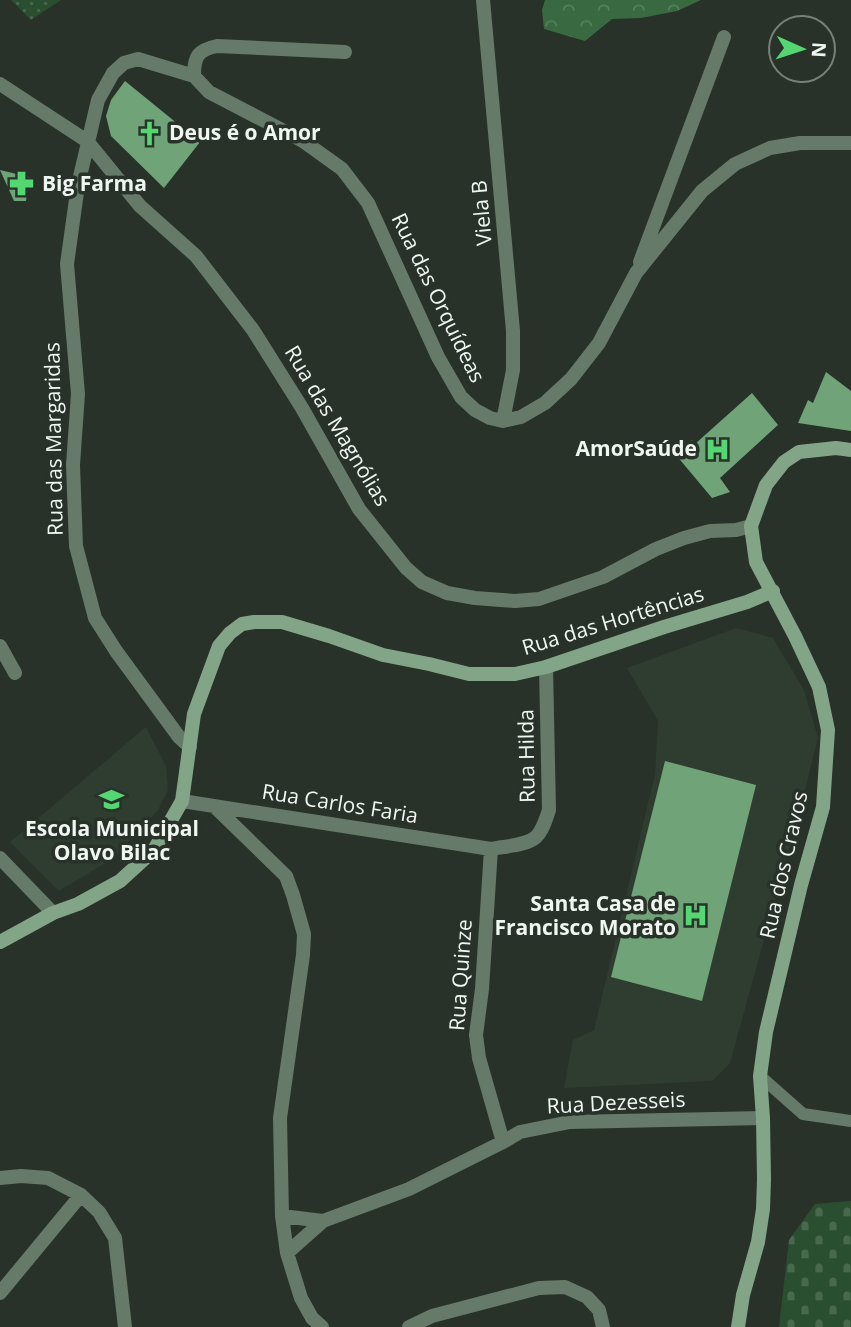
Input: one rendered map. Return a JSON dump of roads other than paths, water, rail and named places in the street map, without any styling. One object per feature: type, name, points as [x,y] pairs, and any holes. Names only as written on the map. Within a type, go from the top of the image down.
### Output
[{"type":"main road","name":"Rua dos Cravos","points":[[738,1327],[763,1209],[764,1118],[760,1076],[768,1025],[822,807],[828,730],[819,687],[773,591],[756,562],[751,526],[766,485],[784,462],[799,452],[836,448],[851,450]]},
{"type":"main road","name":"Rua das Hortências","points":[[182,801],[194,714],[219,646],[242,624],[282,622],[383,655],[469,674],[515,674],[546,667],[773,591]]},
{"type":"main road","points":[[0,942],[120,881],[153,850],[182,801]]},
{"type":"street","name":"Viela B","points":[[483,0],[513,331],[513,370],[503,421]]},
{"type":"street","points":[[503,421],[521,417],[545,403],[571,379],[599,343],[636,273],[724,37]]},
{"type":"street","points":[[194,76],[198,55],[205,48],[217,46],[345,52]]},
{"type":"street","name":"Rua das Orquídeas","points":[[87,141],[98,100],[113,73],[124,63],[138,60],[194,76],[209,92],[303,141],[342,169],[368,203],[438,357],[461,397],[475,410],[503,421]]},
{"type":"street","name":"Rua das Magnólias","points":[[0,84],[87,141],[140,206],[196,256],[253,330],[302,408],[359,509],[406,568],[422,582],[447,593],[475,598],[515,601],[539,598],[603,577],[656,549],[684,538],[710,531],[736,530],[751,526]]},
{"type":"street","name":"Rua das Margaridas","points":[[87,141],[67,264],[78,394],[74,464],[76,546],[95,618],[179,737],[190,747]]},
{"type":"street","points":[[636,273],[702,191],[734,164],[770,148],[800,143],[851,143]]},
{"type":"street","points":[[0,646],[15,673]]},
{"type":"street","name":"Rua Hilda","points":[[491,849],[536,838],[550,810],[546,667]]},
{"type":"street","name":"Rua Carlos Faria","points":[[182,801],[491,849]]},
{"type":"street","points":[[215,807],[286,876],[304,934],[279,1118],[282,1216],[287,1253],[301,1298],[312,1318],[322,1327]]},
{"type":"street","name":"Rua Quinze","points":[[491,849],[482,989],[476,1035],[479,1058],[503,1143]]},
{"type":"street","points":[[0,858],[53,913]]},
{"type":"street","name":"Rua Dezesseis","points":[[287,1253],[323,1221],[409,1189],[520,1132],[570,1122],[764,1118]]},
{"type":"street","points":[[0,1178],[48,1178],[81,1195],[99,1212],[115,1238],[125,1327]]},
{"type":"street","points":[[0,1293],[81,1195]]},
{"type":"street","name":"Rua Dezesseis","points":[[282,1216],[323,1221]]},
{"type":"street","points":[[409,1327],[432,1316],[539,1288],[565,1287],[587,1297],[599,1310],[603,1327]]},
{"type":"lane","points":[[760,1076],[803,1114],[851,1121]]},
{"type":"place","name":"Deus é o Amor","points":[[149,133]]},
{"type":"place","name":"Big Farma","points":[[22,184]]},
{"type":"place","name":"AmorSaúde","points":[[717,449]]},
{"type":"place","name":"Escola Municipal Olavo Bilac","points":[[112,800]]},
{"type":"place","name":"Santa Casa de Francisco Morato","points":[[696,916]]}]
